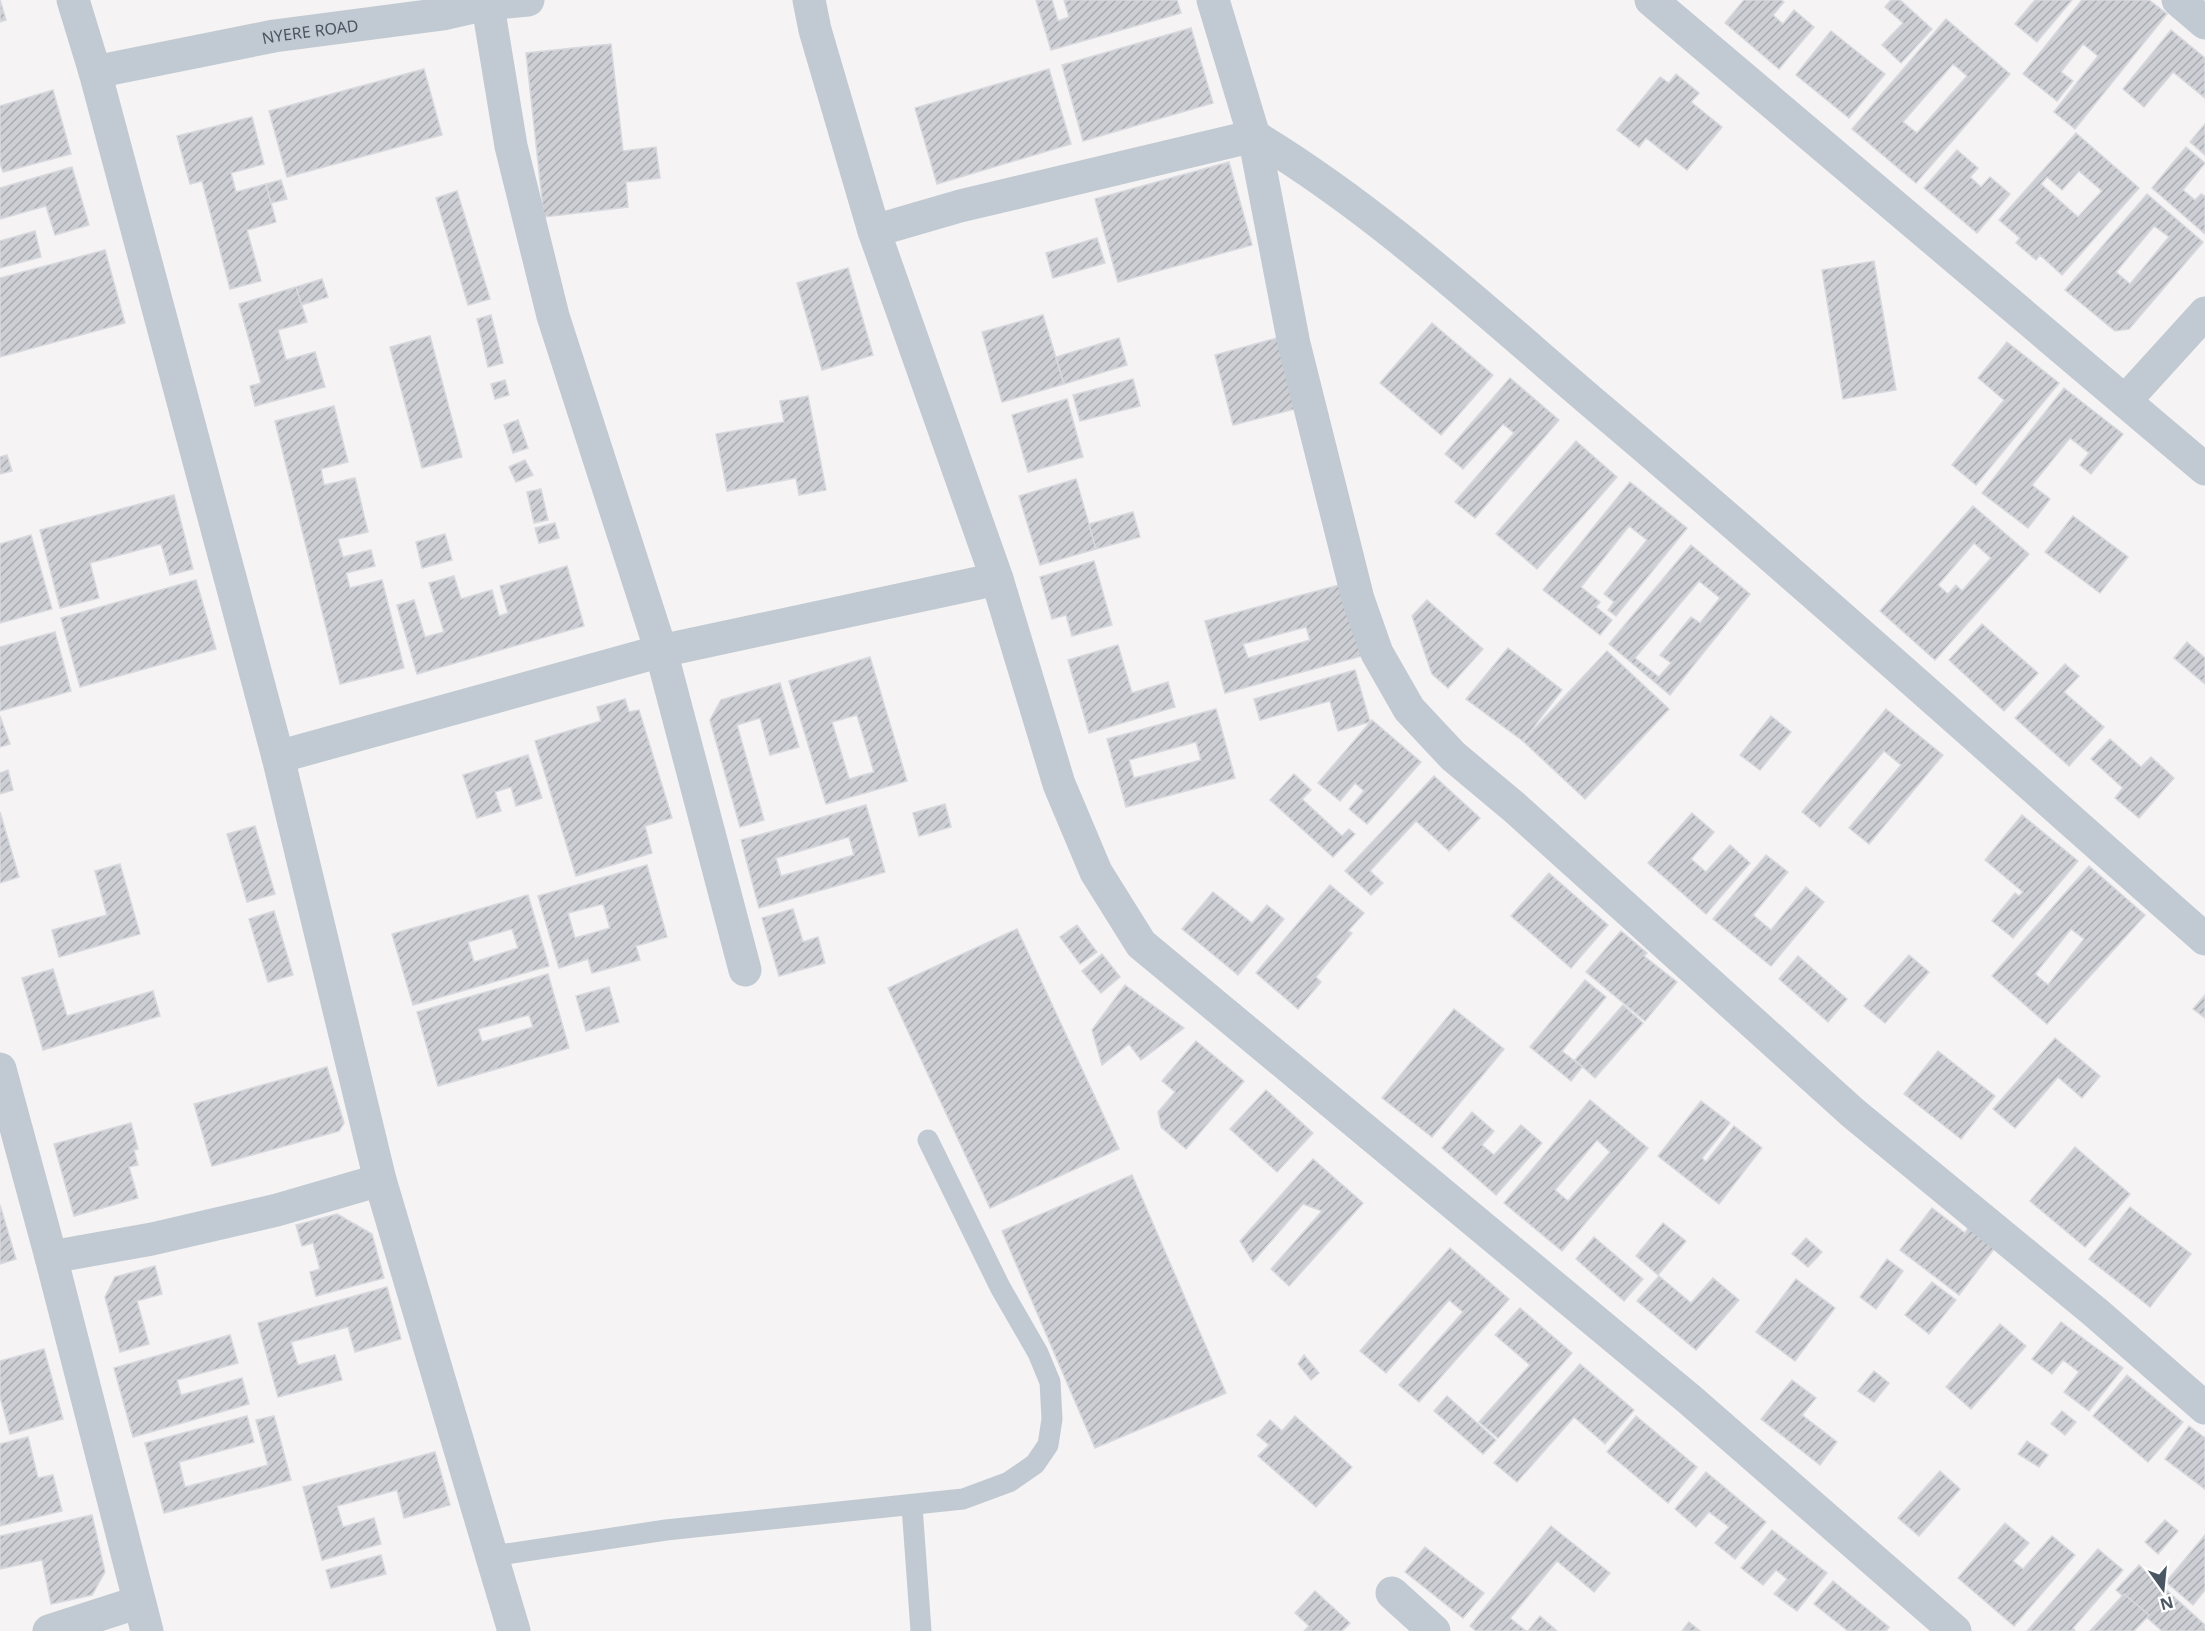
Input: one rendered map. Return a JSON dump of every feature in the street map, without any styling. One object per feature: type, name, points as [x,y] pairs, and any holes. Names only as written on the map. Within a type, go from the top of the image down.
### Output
[{"type":"street","points":[[73,0],[95,72],[278,757],[380,1180],[514,1631]]},
{"type":"street","name":"NYERE ROAD","points":[[95,72],[274,36],[442,14],[487,2],[528,0]]},
{"type":"street","points":[[809,0],[815,30],[874,231],[997,579],[1059,784],[1096,872],[1141,944],[1689,1399],[1955,1631]]},
{"type":"street","points":[[1213,0],[1254,136],[1294,344],[1358,599],[1377,653],[1409,709],[1453,756],[1548,838],[1853,1113],[2095,1312],[2205,1408]]},
{"type":"street","points":[[1651,0],[2205,469]]},
{"type":"street","points":[[2178,0],[2205,23]]},
{"type":"street","points":[[487,2],[511,146],[553,316],[661,651],[745,970]]},
{"type":"street","points":[[874,231],[960,206],[1254,136],[1302,166],[1423,259],[1630,434],[2205,939]]},
{"type":"street","points":[[2125,401],[2205,313]]},
{"type":"street","points":[[278,757],[661,651],[997,579]]},
{"type":"street","points":[[0,1069],[143,1616],[49,1631]]},
{"type":"street","points":[[51,1257],[152,1239],[277,1210],[380,1180]]},
{"type":"street","points":[[1392,1593],[1434,1631]]},
{"type":"lane","points":[[493,1557],[666,1530],[963,1499],[1009,1482],[1035,1464],[1048,1445],[1052,1419],[1050,1382],[1038,1353],[1000,1287],[928,1140]]},
{"type":"lane","points":[[912,1506],[921,1631]]},
{"type":"building","points":[[0,0],[6,20],[0,22]]},
{"type":"building","points":[[1036,0],[1052,0],[1058,21],[1069,17],[1064,0],[1177,0],[1181,13],[1051,50]]},
{"type":"building","points":[[1744,0],[1781,0],[1784,2],[1773,15],[1783,24],[1794,10],[1814,27],[1779,69],[1725,23]]},
{"type":"building","points":[[1891,0],[1900,0],[1932,29],[1901,63],[1882,45],[1903,23],[1885,7]]},
{"type":"building","points":[[2035,0],[2072,0],[2037,42],[2015,24]]},
{"type":"building","points":[[2082,0],[2149,0],[2167,14],[2075,129],[2054,112],[2098,56],[2083,44],[2061,72],[2073,81],[2057,101],[2023,74]]},
{"type":"building","points":[[1946,19],[2010,74],[1916,183],[1852,129]],"holes":[[[1953,64],[1967,76],[1917,133],[1903,122]]]},
{"type":"building","points":[[1191,28],[1213,103],[1083,141],[1062,65]]},
{"type":"building","points":[[2171,30],[2205,58],[2205,98],[2173,72],[2144,107],[2123,89]]},
{"type":"building","points":[[1831,31],[1885,74],[1849,118],[1796,75]]},
{"type":"building","points":[[611,44],[623,151],[656,147],[660,178],[626,182],[628,207],[544,217],[526,53]]},
{"type":"building","points":[[424,69],[442,135],[287,177],[269,111]]},
{"type":"building","points":[[1049,69],[1071,144],[937,184],[915,108]]},
{"type":"building","points":[[1676,74],[1699,93],[1691,102],[1722,127],[1687,170],[1646,138],[1639,147],[1617,130],[1660,77],[1669,83]]},
{"type":"building","points":[[53,90],[71,154],[3,172],[0,163],[0,106]]},
{"type":"building","points":[[252,117],[264,164],[231,173],[236,192],[266,184],[276,222],[247,230],[261,281],[230,289],[202,181],[190,184],[177,136]]},
{"type":"building","points":[[2205,124],[2205,155],[2190,142]]},
{"type":"building","points":[[2076,133],[2139,188],[2062,275],[2040,255],[2036,260],[2016,243],[2020,238],[1999,220]],"holes":[[[2079,171],[2102,191],[2078,217],[2041,184],[2047,177],[2062,190]]]},
{"type":"building","points":[[2186,147],[2205,163],[2183,190],[2195,200],[2201,194],[2205,196],[2205,234],[2152,188]]},
{"type":"building","points":[[1957,150],[1978,168],[1970,177],[1981,187],[1990,177],[2010,194],[1977,233],[1924,188]]},
{"type":"building","points":[[1229,162],[1252,245],[1118,282],[1095,199]]},
{"type":"building","points":[[72,167],[89,225],[55,235],[46,206],[0,219],[0,188]]},
{"type":"building","points":[[281,180],[287,199],[271,203],[266,184]]},
{"type":"building","points":[[457,191],[490,299],[468,305],[436,198]]},
{"type":"building","points":[[2147,194],[2203,242],[2129,329],[2115,331],[2065,290]],"holes":[[[2154,226],[2169,237],[2130,284],[2116,272]]]},
{"type":"building","points":[[35,231],[41,257],[0,268],[0,241]]},
{"type":"building","points":[[1097,238],[1105,263],[1053,278],[1046,253]]},
{"type":"building","points":[[105,250],[125,323],[0,357],[0,278]]},
{"type":"building","points":[[1874,261],[1896,390],[1843,399],[1822,270]]},
{"type":"building","points":[[848,268],[873,355],[822,370],[797,283]]},
{"type":"building","points":[[322,279],[328,297],[301,305],[296,287]]},
{"type":"building","points":[[296,287],[307,322],[278,330],[286,360],[315,352],[325,387],[255,406],[250,386],[261,383],[239,304]]},
{"type":"building","points":[[491,315],[503,363],[488,367],[477,319]]},
{"type":"building","points":[[1043,315],[1064,384],[1002,402],[982,332]]},
{"type":"building","points":[[1432,323],[1493,375],[1441,435],[1380,383]]},
{"type":"building","points":[[430,336],[462,457],[422,468],[390,347]]},
{"type":"building","points":[[1119,338],[1127,365],[1064,384],[1056,357]]},
{"type":"building","points":[[1277,338],[1295,409],[1233,425],[1215,355]]},
{"type":"building","points":[[2007,342],[2059,383],[1976,485],[1952,465],[2004,400],[1978,378]]},
{"type":"building","points":[[1510,378],[1559,420],[1475,518],[1455,502],[1514,433],[1503,424],[1463,469],[1445,454]]},
{"type":"building","points":[[1133,379],[1140,406],[1080,421],[1073,395]]},
{"type":"building","points":[[505,380],[509,395],[495,399],[491,384]]},
{"type":"building","points":[[2064,388],[2123,434],[2091,474],[2080,465],[2089,453],[2070,438],[2032,485],[2050,499],[2028,528],[1982,493]]},
{"type":"building","points":[[808,396],[826,490],[799,495],[796,478],[727,491],[716,434],[784,422],[780,401]]},
{"type":"building","points":[[1067,399],[1083,457],[1028,472],[1012,415]]},
{"type":"building","points":[[334,406],[348,462],[321,469],[324,485],[355,478],[368,532],[338,539],[343,557],[371,550],[375,566],[346,573],[350,588],[382,580],[404,668],[340,684],[275,421]]},
{"type":"building","points":[[518,420],[528,448],[513,453],[504,425]]},
{"type":"building","points":[[1576,441],[1617,477],[1537,569],[1496,534]]},
{"type":"building","points":[[7,455],[12,471],[0,474],[0,457]]},
{"type":"building","points":[[525,460],[533,475],[516,482],[509,467]]},
{"type":"building","points":[[1076,479],[1096,549],[1040,565],[1019,496]]},
{"type":"building","points":[[1630,482],[1687,528],[1616,616],[1608,610],[1614,602],[1604,594],[1647,540],[1629,526],[1581,587],[1600,602],[1596,607],[1612,620],[1600,635],[1543,590]]},
{"type":"building","points":[[541,489],[548,520],[534,523],[527,492]]},
{"type":"building","points":[[174,495],[193,569],[170,575],[161,544],[90,563],[99,598],[60,608],[40,530]]},
{"type":"building","points":[[1973,506],[2029,554],[1935,660],[1880,611]],"holes":[[[1974,543],[1991,558],[1962,591],[1956,585],[1948,594],[1938,585]]]},
{"type":"building","points":[[1133,512],[1140,537],[1096,549],[1089,524]]},
{"type":"building","points":[[2073,516],[2128,557],[2100,593],[2045,552]]},
{"type":"building","points":[[555,523],[559,538],[539,543],[535,528]]},
{"type":"building","points":[[445,534],[452,560],[422,568],[416,542]]},
{"type":"building","points":[[31,535],[52,609],[0,623],[0,544]]},
{"type":"building","points":[[1691,545],[1750,594],[1670,695],[1609,644]],"holes":[[[1699,581],[1720,598],[1700,623],[1691,617],[1660,655],[1671,663],[1659,677],[1635,658]]]},
{"type":"building","points":[[1094,561],[1112,625],[1072,636],[1066,615],[1052,619],[1040,577]]},
{"type":"building","points":[[567,566],[584,626],[417,674],[397,605],[414,600],[425,637],[444,632],[429,583],[454,576],[461,599],[492,590],[499,616],[508,613],[500,586]]},
{"type":"building","points":[[196,580],[216,649],[80,687],[61,618]]},
{"type":"building","points":[[1343,584],[1362,656],[1225,693],[1205,621]],"holes":[[[1306,627],[1310,640],[1248,658],[1243,644]]]},
{"type":"building","points":[[1427,600],[1483,649],[1448,688],[1432,674],[1412,616]]},
{"type":"building","points":[[1982,624],[2038,673],[2004,711],[1949,660]]},
{"type":"building","points":[[55,632],[71,691],[0,711],[0,647]]},
{"type":"building","points":[[2187,642],[2205,658],[2205,684],[2174,658]]},
{"type":"building","points":[[1118,645],[1132,693],[1168,682],[1175,707],[1089,733],[1068,660]]},
{"type":"building","points":[[1508,648],[1562,690],[1523,741],[1466,699]]},
{"type":"building","points":[[1607,651],[1669,709],[1585,799],[1523,741]]},
{"type":"building","points":[[870,657],[907,781],[826,804],[789,681]],"holes":[[[857,715],[874,772],[849,779],[832,722]]]},
{"type":"building","points":[[2065,664],[2079,676],[2064,692],[2104,727],[2069,766],[2015,718]]},
{"type":"building","points":[[1355,670],[1370,722],[1338,731],[1330,701],[1260,720],[1254,699]]},
{"type":"building","points":[[780,683],[799,747],[770,755],[760,718],[737,725],[764,820],[740,827],[710,720],[721,700]]},
{"type":"building","points":[[625,699],[629,712],[639,710],[672,818],[645,826],[652,853],[576,876],[535,741],[601,721],[597,707]]},
{"type":"building","points":[[1216,709],[1235,778],[1126,807],[1107,739]],"holes":[[[1196,742],[1201,760],[1134,778],[1129,760]]]},
{"type":"building","points":[[1886,709],[1943,755],[1869,844],[1849,828],[1901,765],[1884,751],[1820,827],[1802,812]]},
{"type":"building","points":[[0,716],[10,744],[0,747]]},
{"type":"building","points":[[1771,716],[1791,732],[1760,770],[1740,755]]},
{"type":"building","points":[[1372,720],[1421,762],[1367,824],[1349,809],[1364,791],[1355,783],[1340,801],[1318,783]]},
{"type":"building","points":[[2110,739],[2141,767],[2151,757],[2174,778],[2139,818],[2115,798],[2123,788],[2091,759]]},
{"type":"building","points":[[528,755],[542,798],[516,806],[511,787],[495,792],[501,811],[477,818],[463,775]]},
{"type":"building","points":[[8,770],[13,790],[0,794],[0,773]]},
{"type":"building","points":[[1294,774],[1311,790],[1302,799],[1342,836],[1349,829],[1355,834],[1333,857],[1270,800]]},
{"type":"building","points":[[1434,776],[1480,818],[1449,851],[1416,821],[1370,871],[1383,883],[1371,895],[1345,871]]},
{"type":"building","points":[[945,804],[951,827],[919,836],[913,813]]},
{"type":"building","points":[[866,805],[885,872],[759,908],[741,840]],"holes":[[[849,837],[854,855],[781,876],[776,858]]]},
{"type":"building","points":[[0,812],[19,877],[0,883]]},
{"type":"building","points":[[1692,813],[1714,832],[1691,859],[1706,872],[1730,845],[1750,863],[1706,914],[1648,863]]},
{"type":"building","points":[[2022,815],[2078,861],[2013,938],[1992,921],[2015,893],[2019,896],[2023,892],[1985,860]]},
{"type":"building","points":[[255,826],[275,894],[247,902],[227,834]]},
{"type":"building","points":[[1766,855],[1788,872],[1753,915],[1771,930],[1806,887],[1824,902],[1771,966],[1713,919]]},
{"type":"building","points":[[120,864],[140,934],[59,957],[52,930],[107,915],[95,871]]},
{"type":"building","points":[[647,865],[667,937],[636,946],[640,960],[592,973],[588,959],[559,968],[538,896]],"holes":[[[603,904],[610,928],[575,938],[568,913]]]},
{"type":"building","points":[[2089,866],[2145,915],[2047,1024],[1992,976]],"holes":[[[2071,929],[2084,939],[2048,985],[2035,974]]]},
{"type":"building","points":[[1549,873],[1608,925],[1571,968],[1511,916]]},
{"type":"building","points":[[1330,885],[1364,913],[1348,931],[1352,933],[1316,977],[1321,982],[1298,1009],[1256,973]]},
{"type":"building","points":[[1213,892],[1252,923],[1267,905],[1284,919],[1238,975],[1182,929]]},
{"type":"building","points":[[528,895],[549,966],[413,1005],[392,934]],"holes":[[[512,929],[518,948],[474,962],[468,942]]]},
{"type":"building","points":[[793,909],[803,942],[818,937],[825,963],[779,976],[762,918]]},
{"type":"building","points":[[274,911],[293,975],[268,982],[249,919]]},
{"type":"building","points":[[1077,925],[1097,952],[1080,964],[1060,937]]},
{"type":"building","points":[[1017,929],[1119,1149],[990,1208],[888,988]]},
{"type":"building","points":[[1621,931],[1647,953],[1644,956],[1677,982],[1645,1021],[1586,972]]},
{"type":"building","points":[[1102,954],[1120,977],[1101,993],[1082,971]]},
{"type":"building","points":[[1909,955],[1929,972],[1885,1023],[1864,1006]]},
{"type":"building","points":[[1798,956],[1847,999],[1828,1022],[1779,979]]},
{"type":"building","points":[[53,969],[67,1016],[153,991],[160,1016],[43,1050],[22,978]]},
{"type":"building","points":[[548,974],[569,1048],[438,1086],[417,1012]],"holes":[[[529,1015],[533,1027],[482,1042],[478,1029]]]},
{"type":"building","points":[[1585,980],[1606,997],[1562,1051],[1582,1067],[1571,1081],[1530,1047]]},
{"type":"building","points":[[1125,985],[1184,1028],[1141,1060],[1129,1044],[1102,1065],[1092,1030]]},
{"type":"building","points":[[609,987],[619,1022],[586,1031],[576,996]]},
{"type":"building","points":[[2205,995],[2205,1018],[2193,1009]]},
{"type":"building","points":[[1623,1005],[1643,1023],[1595,1078],[1575,1060]]},
{"type":"building","points":[[1454,1009],[1504,1049],[1432,1137],[1382,1098]]},
{"type":"building","points":[[2055,1038],[2100,1076],[2082,1098],[2058,1077],[2015,1128],[1993,1109]]},
{"type":"building","points":[[1196,1041],[1244,1081],[1186,1149],[1161,1127],[1158,1112],[1175,1092],[1162,1081]]},
{"type":"building","points":[[1938,1051],[1995,1096],[1961,1139],[1904,1094]]},
{"type":"building","points":[[327,1067],[344,1123],[339,1131],[212,1166],[194,1104]]},
{"type":"building","points":[[1266,1090],[1313,1133],[1277,1172],[1230,1129]]},
{"type":"building","points":[[1590,1100],[1648,1148],[1562,1251],[1504,1203]],"holes":[[[1597,1140],[1610,1152],[1568,1201],[1555,1190]]]},
{"type":"building","points":[[1701,1101],[1730,1123],[1702,1158],[1706,1162],[1734,1126],[1762,1148],[1719,1204],[1658,1156]]},
{"type":"building","points":[[1472,1112],[1494,1131],[1482,1145],[1494,1155],[1521,1125],[1542,1143],[1496,1195],[1442,1148]]},
{"type":"building","points":[[131,1123],[138,1149],[134,1150],[138,1165],[129,1167],[138,1198],[74,1216],[54,1144]]},
{"type":"building","points":[[2075,1147],[2130,1194],[2085,1247],[2030,1201]]},
{"type":"building","points":[[1313,1159],[1363,1203],[1289,1286],[1271,1269],[1322,1211],[1303,1204],[1253,1262],[1240,1241]]},
{"type":"building","points":[[1132,1175],[1226,1393],[1095,1448],[1002,1231]]},
{"type":"building","points":[[0,1205],[16,1259],[0,1264]]},
{"type":"building","points":[[2130,1207],[2191,1254],[2150,1307],[2089,1259]]},
{"type":"building","points":[[1932,1208],[1965,1233],[1970,1225],[1997,1245],[1959,1295],[1900,1250]]},
{"type":"building","points":[[337,1214],[372,1234],[384,1278],[316,1296],[310,1272],[320,1269],[313,1243],[302,1246],[296,1225]]},
{"type":"building","points":[[1663,1223],[1686,1241],[1658,1275],[1636,1256]]},
{"type":"building","points":[[1594,1237],[1643,1279],[1624,1301],[1576,1259]]},
{"type":"building","points":[[1806,1238],[1822,1252],[1808,1267],[1792,1254]]},
{"type":"building","points":[[1450,1248],[1509,1299],[1419,1402],[1399,1385],[1463,1312],[1449,1300],[1386,1373],[1360,1351]]},
{"type":"building","points":[[1887,1259],[1903,1271],[1876,1309],[1860,1297]]},
{"type":"building","points":[[155,1266],[162,1294],[137,1301],[149,1344],[120,1352],[105,1297],[115,1277]]},
{"type":"building","points":[[1659,1276],[1691,1303],[1713,1278],[1739,1300],[1696,1350],[1637,1301]]},
{"type":"building","points":[[1796,1279],[1835,1308],[1795,1361],[1756,1332]]},
{"type":"building","points":[[1932,1282],[1956,1300],[1929,1334],[1905,1315]]},
{"type":"building","points":[[387,1287],[401,1339],[355,1352],[348,1327],[291,1342],[298,1365],[335,1355],[342,1380],[278,1397],[258,1323]]},
{"type":"building","points":[[1520,1308],[1572,1353],[1498,1438],[1479,1422],[1530,1365],[1495,1335]]},
{"type":"building","points":[[2061,1322],[2123,1368],[2089,1411],[2064,1392],[2079,1372],[2063,1360],[2052,1374],[2032,1359]]},
{"type":"building","points":[[2000,1324],[2026,1346],[1971,1409],[1946,1387]]},
{"type":"building","points":[[230,1335],[238,1363],[177,1380],[181,1395],[242,1378],[249,1404],[133,1437],[114,1368]]},
{"type":"building","points":[[44,1349],[63,1419],[10,1434],[0,1397],[0,1361]]},
{"type":"building","points":[[1304,1355],[1319,1373],[1311,1380],[1298,1364]]},
{"type":"building","points":[[1580,1364],[1634,1410],[1605,1444],[1574,1417],[1517,1482],[1494,1463]]},
{"type":"building","points":[[1874,1371],[1889,1383],[1874,1402],[1858,1391]]},
{"type":"building","points":[[2127,1375],[2183,1422],[2148,1462],[2093,1416]]},
{"type":"building","points":[[1792,1380],[1816,1398],[1802,1415],[1837,1442],[1820,1465],[1761,1419]]},
{"type":"building","points":[[1447,1396],[1496,1440],[1483,1454],[1434,1411]]},
{"type":"building","points":[[2062,1411],[2076,1422],[2065,1435],[2051,1424]]},
{"type":"building","points":[[247,1416],[254,1442],[179,1462],[185,1487],[268,1465],[256,1420],[274,1416],[291,1480],[164,1513],[145,1443]]},
{"type":"building","points":[[1295,1416],[1352,1467],[1316,1507],[1258,1456],[1269,1445],[1257,1435],[1270,1420],[1282,1431]]},
{"type":"building","points":[[1636,1416],[1697,1467],[1668,1503],[1607,1452]]},
{"type":"building","points":[[2189,1426],[2205,1438],[2205,1489],[2165,1459]]},
{"type":"building","points":[[28,1437],[38,1478],[53,1475],[62,1511],[0,1526],[0,1444]]},
{"type":"building","points":[[2027,1441],[2048,1455],[2039,1467],[2018,1454]]},
{"type":"building","points":[[435,1452],[450,1505],[404,1518],[397,1490],[337,1506],[343,1527],[374,1518],[381,1544],[322,1560],[303,1487]]},
{"type":"building","points":[[1940,1471],[1960,1489],[1919,1536],[1898,1518]]},
{"type":"building","points":[[1706,1472],[1766,1522],[1735,1559],[1715,1543],[1729,1527],[1709,1512],[1696,1527],[1675,1509]]},
{"type":"building","points":[[92,1515],[105,1572],[92,1595],[51,1604],[42,1560],[0,1569],[0,1536]]},
{"type":"building","points":[[2165,1520],[2178,1531],[2158,1554],[2145,1542]]},
{"type":"building","points":[[2005,1523],[2029,1543],[2013,1561],[2023,1569],[2052,1536],[2075,1555],[2014,1626],[1958,1578]]},
{"type":"building","points":[[1551,1526],[1610,1573],[1594,1592],[1557,1561],[1510,1618],[1526,1631],[1476,1631],[1470,1626]]},
{"type":"building","points":[[1772,1530],[1827,1573],[1797,1611],[1774,1594],[1787,1579],[1776,1570],[1763,1585],[1741,1568]]},
{"type":"building","points":[[2205,1535],[2205,1590],[2193,1605],[2166,1582]]},
{"type":"building","points":[[1425,1547],[1484,1593],[1463,1618],[1405,1572]]},
{"type":"building","points":[[2098,1549],[2123,1570],[2073,1628],[2075,1631],[2027,1631]]},
{"type":"building","points":[[381,1555],[386,1574],[331,1588],[326,1570]]},
{"type":"building","points":[[2139,1565],[2205,1625],[2205,1631],[2162,1631],[2116,1590]]},
{"type":"building","points":[[1833,1581],[1889,1627],[1886,1631],[1848,1631],[1814,1604]]},
{"type":"building","points":[[1315,1591],[1350,1623],[1342,1631],[1304,1631],[1309,1626],[1295,1613]]},
{"type":"building","points":[[2124,1594],[2149,1615],[2134,1631],[2090,1631]]},
{"type":"building","points":[[1540,1616],[1557,1631],[1528,1631]]},
{"type":"building","points":[[1689,1622],[1700,1631],[1682,1631]]}]
